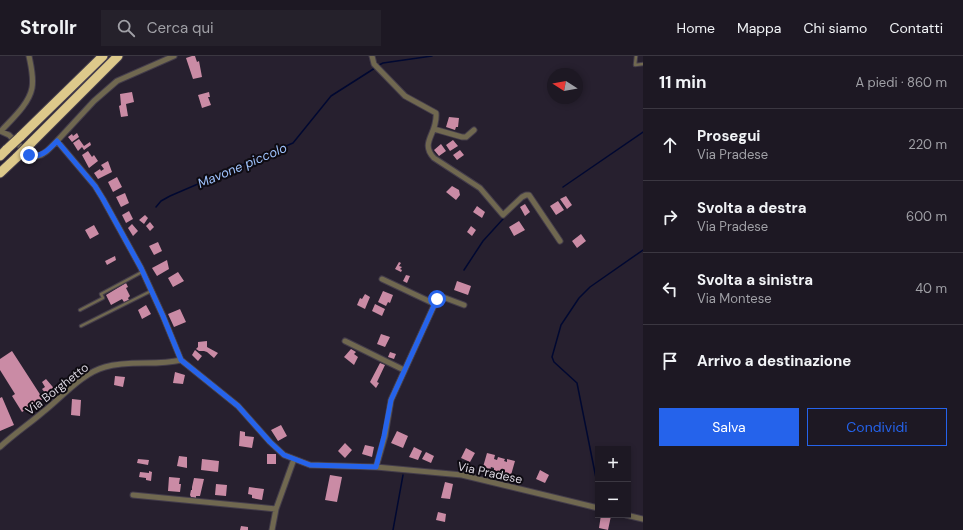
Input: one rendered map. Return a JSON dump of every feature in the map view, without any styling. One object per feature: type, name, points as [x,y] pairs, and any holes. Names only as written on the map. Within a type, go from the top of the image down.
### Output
[{"type":"highway","points":[[3,152],[103,56]]},
{"type":"highway","points":[[0,173],[31,144],[118,56]]},
{"type":"street","points":[[29,56],[33,79],[32,89],[28,100],[1,131],[9,135],[29,155],[34,156],[41,155],[47,151],[94,101],[117,81],[174,56]]},
{"type":"street","points":[[372,56],[374,64],[405,96],[436,113],[437,120],[428,144],[428,153],[480,188],[503,215],[522,197],[529,195],[560,241]]},
{"type":"street","points":[[434,130],[462,137],[466,137],[474,130]]},
{"type":"street","name":"Via Pradese","points":[[57,141],[95,186],[142,272],[181,360],[238,406],[284,455],[310,465],[376,467],[462,475],[595,507]]},
{"type":"street","points":[[382,279],[435,304]]},
{"type":"street","points":[[376,467],[391,400],[435,304],[440,296],[464,305]]},
{"type":"street","points":[[345,341],[404,370]]},
{"type":"street","name":"Via Borghetto","points":[[0,447],[95,371],[114,365],[169,363],[181,360]]},
{"type":"street","points":[[272,530],[276,509],[294,459]]},
{"type":"street","points":[[133,495],[276,509]]},
{"type":"street","points":[[631,516],[643,519]]},
{"type":"lane","points":[[636,56],[635,65],[643,64]]},
{"type":"lane","points":[[80,310],[103,298],[101,294],[142,272]]},
{"type":"lane","points":[[81,326],[151,291]]},
{"type":"building","points":[[195,56],[197,62],[199,61],[202,77],[193,79],[186,58]]},
{"type":"building","points":[[132,92],[134,102],[126,104],[128,116],[121,117],[119,106],[121,105],[120,94]]},
{"type":"building","points":[[209,92],[210,97],[208,97],[211,105],[202,108],[198,95]]},
{"type":"building","points":[[449,117],[459,118],[458,127],[456,127],[455,130],[446,127]]},
{"type":"building","points":[[77,133],[79,137],[72,142],[68,137]]},
{"type":"building","points":[[79,139],[84,146],[90,142],[91,145],[84,150],[82,147],[78,151],[73,143]]},
{"type":"building","points":[[453,140],[458,146],[450,151],[446,145]]},
{"type":"building","points":[[441,144],[446,151],[439,156],[434,150]]},
{"type":"building","points":[[460,150],[464,155],[457,160],[453,155]]},
{"type":"building","points":[[88,151],[92,157],[94,155],[98,161],[89,168],[82,155]]},
{"type":"building","points":[[108,161],[112,172],[98,179],[94,173],[100,169],[101,171],[104,169],[101,165]]},
{"type":"building","points":[[117,177],[122,187],[113,192],[108,182]]},
{"type":"building","points":[[452,186],[459,190],[460,195],[456,200],[446,192]]},
{"type":"building","points":[[125,193],[129,203],[121,207],[116,197]]},
{"type":"building","points":[[566,196],[572,205],[567,209],[560,199]]},
{"type":"building","points":[[558,201],[564,210],[556,215],[550,206]]},
{"type":"building","points":[[525,204],[530,212],[525,216],[520,207]]},
{"type":"building","points":[[477,206],[485,212],[482,218],[473,212]]},
{"type":"building","points":[[129,211],[133,219],[126,223],[122,215]]},
{"type":"building","points":[[145,215],[148,218],[144,224],[139,220]]},
{"type":"building","points":[[519,221],[525,230],[514,236],[509,227]]},
{"type":"building","points":[[150,222],[154,227],[150,231],[146,226]]},
{"type":"building","points":[[132,224],[138,231],[133,236],[128,228]]},
{"type":"building","points":[[94,225],[99,234],[90,239],[85,230]]},
{"type":"building","points":[[471,226],[476,230],[472,236],[467,232]]},
{"type":"building","points":[[581,234],[586,241],[577,248],[572,241]]},
{"type":"building","points":[[158,242],[162,251],[154,255],[149,246]]},
{"type":"building","points":[[115,256],[116,260],[107,265],[105,261]]},
{"type":"building","points":[[167,260],[169,269],[157,276],[152,268]]},
{"type":"building","points":[[399,262],[401,263],[399,266],[402,267],[400,269],[402,270],[401,272],[395,269]]},
{"type":"building","points":[[178,272],[184,281],[173,287],[168,278]]},
{"type":"building","points":[[406,275],[410,276],[407,283],[403,281]]},
{"type":"building","points":[[457,281],[471,286],[468,295],[454,290]]},
{"type":"building","points":[[126,283],[128,287],[126,288],[130,296],[128,298],[129,300],[124,302],[122,299],[111,305],[106,295]]},
{"type":"building","points":[[383,291],[393,295],[390,303],[388,302],[386,306],[378,302]]},
{"type":"building","points":[[365,294],[370,297],[365,309],[357,305],[360,298],[362,299]]},
{"type":"building","points":[[375,304],[385,309],[382,316],[372,311]]},
{"type":"building","points":[[146,305],[151,314],[142,319],[138,310]]},
{"type":"building","points":[[180,309],[186,322],[174,327],[168,314]]},
{"type":"building","points":[[381,334],[390,337],[385,347],[377,344]]},
{"type":"building","points":[[207,341],[207,347],[218,353],[214,358],[207,352],[196,349],[198,347],[198,342]]},
{"type":"building","points":[[351,349],[356,352],[354,354],[358,357],[354,365],[344,357]]},
{"type":"building","points":[[195,350],[202,356],[198,361],[192,355]]},
{"type":"building","points":[[12,351],[43,399],[22,412],[12,396],[15,394],[0,370],[0,359]]},
{"type":"building","points":[[390,352],[396,354],[394,359],[388,357]]},
{"type":"building","points":[[380,363],[385,365],[377,382],[379,383],[376,388],[370,382]]},
{"type":"building","points":[[175,372],[185,375],[183,384],[173,383]]},
{"type":"building","points":[[115,376],[125,377],[123,387],[114,385]]},
{"type":"building","points":[[46,379],[58,393],[50,399],[42,389],[45,387],[42,382]]},
{"type":"building","points":[[2,397],[14,425],[0,431],[0,398]]},
{"type":"building","points":[[72,399],[81,400],[80,416],[71,415]]},
{"type":"building","points":[[281,425],[287,436],[278,441],[271,430]]},
{"type":"building","points":[[240,431],[245,432],[245,436],[254,437],[252,448],[239,446]]},
{"type":"building","points":[[397,431],[408,436],[403,448],[391,443]]},
{"type":"building","points":[[345,443],[352,450],[345,458],[338,451]]},
{"type":"building","points":[[365,445],[374,447],[372,457],[362,454]]},
{"type":"building","points":[[414,447],[422,451],[418,460],[409,457]]},
{"type":"building","points":[[466,448],[475,453],[470,462],[461,458]]},
{"type":"building","points":[[426,452],[434,456],[431,463],[422,459]]},
{"type":"building","points":[[487,453],[495,455],[494,459],[497,460],[498,457],[505,459],[504,461],[507,462],[507,459],[515,461],[511,475],[504,473],[505,470],[502,469],[501,473],[491,467],[490,470],[483,467]]},
{"type":"building","points":[[267,454],[276,454],[276,464],[267,464]]},
{"type":"building","points":[[179,456],[187,457],[187,468],[177,466]]},
{"type":"building","points":[[138,459],[149,460],[148,465],[137,463]]},
{"type":"building","points":[[202,459],[219,461],[218,472],[201,470]]},
{"type":"building","points":[[540,470],[549,475],[545,483],[536,479]]},
{"type":"building","points":[[149,471],[152,472],[151,481],[146,480],[146,478],[139,477],[140,472],[149,473]]},
{"type":"building","points":[[330,475],[342,477],[337,502],[325,500]]},
{"type":"building","points":[[169,477],[180,478],[180,492],[168,491]]},
{"type":"building","points":[[194,478],[204,479],[200,496],[196,496],[196,498],[191,497],[190,495]]},
{"type":"building","points":[[445,482],[453,484],[450,499],[441,498]]},
{"type":"building","points":[[216,484],[227,485],[226,496],[215,495]]},
{"type":"building","points":[[249,487],[264,489],[262,500],[252,498],[252,495],[248,494]]},
{"type":"building","points":[[438,512],[446,514],[445,522],[436,520]]},
{"type":"building","points":[[601,518],[611,518],[608,530],[599,528]]},
{"type":"building","points":[[241,526],[248,527],[248,530],[240,530]]},
{"type":"waterway","name":"Mavone piccolo","points":[[379,65],[383,63],[432,56]]},
{"type":"waterway","name":"Mavone piccolo","points":[[156,207],[161,201],[170,196],[293,143],[331,96],[375,68]]},
{"type":"waterway","name":"Mavone piccolo","points":[[563,187],[643,132]]},
{"type":"waterway","name":"Mavone piccolo","points":[[464,270],[483,241],[503,219]]},
{"type":"waterway","name":"Mavone piccolo","points":[[597,482],[577,383],[554,362],[552,357],[561,325],[579,298],[590,287],[643,250]]},
{"type":"waterway","name":"Mavone piccolo","points":[[393,530],[403,475]]},
{"type":"route","points":[[29,155],[41,155],[57,141],[95,186],[103,199],[141,268],[163,316],[178,357],[238,406],[270,442],[284,455],[310,465],[376,467],[391,400],[437,299]]}]
